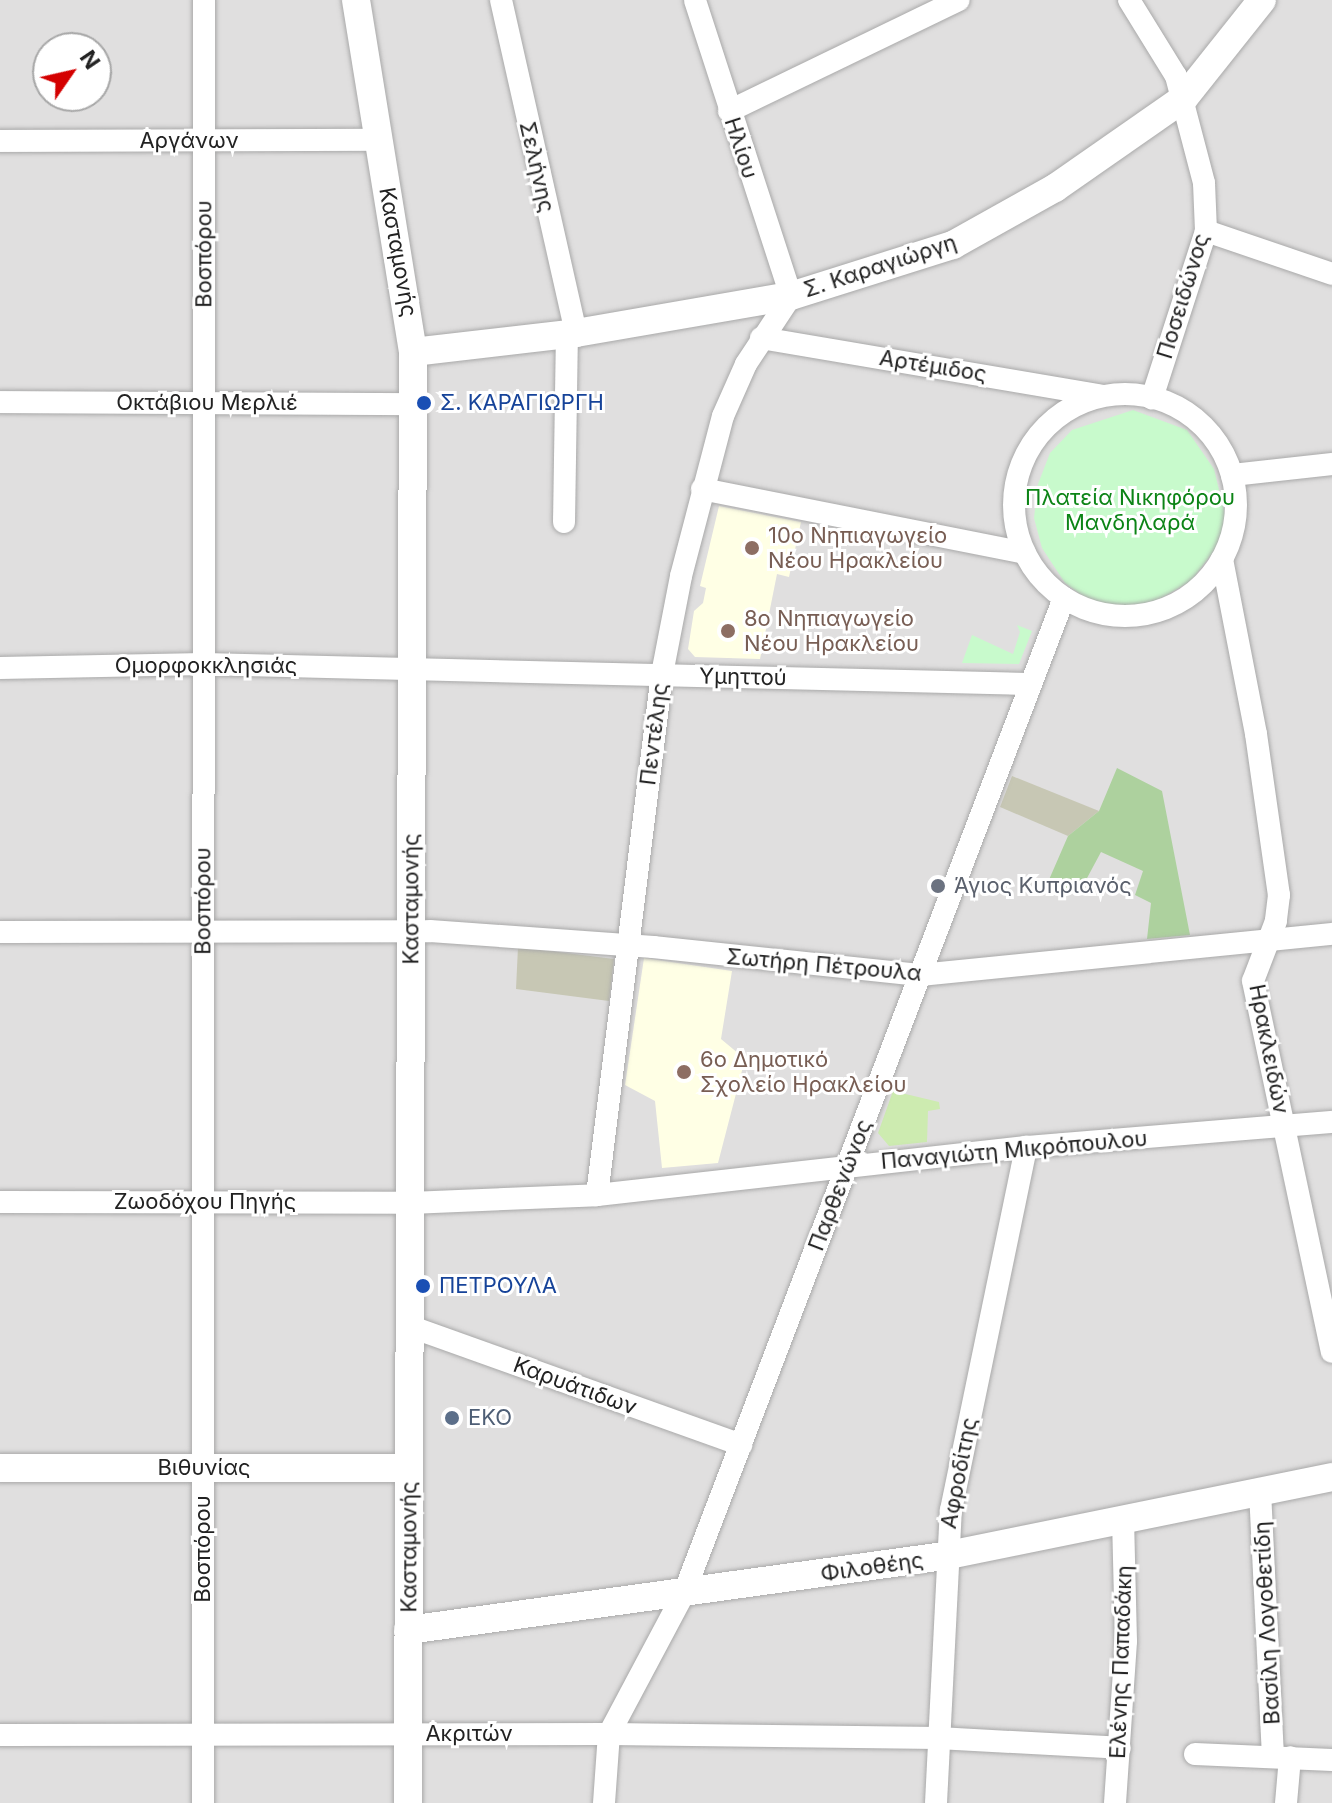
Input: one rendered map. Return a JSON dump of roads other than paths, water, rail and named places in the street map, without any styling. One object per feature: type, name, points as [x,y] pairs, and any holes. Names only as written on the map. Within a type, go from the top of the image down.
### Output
[{"type":"street","name":"Βοσπόρου","points":[[203,1803],[204,0]]},
{"type":"street","name":"Κασταμονής","points":[[356,0],[413,352],[408,1803]]},
{"type":"street","name":"Σελήνης","points":[[501,0],[572,334],[564,522]]},
{"type":"street","name":"Ηλίου","points":[[695,0],[791,296]]},
{"type":"street","points":[[729,111],[959,0]]},
{"type":"street","name":"Ποσειδώνος","points":[[1129,0],[1184,98],[1204,183],[1206,231],[1152,398]]},
{"type":"street","name":"Σ. Καραγιώργη","points":[[413,352],[572,334],[791,296],[953,245],[1055,188],[1184,98],[1262,0]]},
{"type":"street","name":"Αργάνων","points":[[0,141],[378,140]]},
{"type":"street","points":[[1206,231],[1332,274]]},
{"type":"street","name":"Πεντέλης","points":[[597,1195],[662,674],[702,489],[723,416],[761,338],[791,296]]},
{"type":"street","name":"Αρτέμιδος","points":[[761,338],[1105,396]]},
{"type":"street","points":[[1105,396],[1152,398],[1202,426],[1232,475],[1236,512],[1222,559],[1197,590],[1151,613],[1112,616],[1064,598],[1041,578],[1025,553],[1014,497],[1027,455],[1053,421],[1077,405],[1105,396]]},
{"type":"street","name":"Οκτάβιου Μερλιέ","points":[[0,402],[414,404]]},
{"type":"street","points":[[1232,475],[1332,464]]},
{"type":"street","points":[[702,489],[1025,553]]},
{"type":"street","name":"Ηρακλειδών","points":[[1222,559],[1276,873],[1276,921],[1253,981],[1332,1352]]},
{"type":"street","name":"Παρθενώνος","points":[[609,1734],[684,1593],[849,1165],[1027,684],[1064,598]]},
{"type":"street","name":"Ομορφοκκλησιάς","points":[[0,668],[204,664],[412,668]]},
{"type":"street","name":"Υμηττού","points":[[412,668],[1027,684]]},
{"type":"street","name":"Σωτήρη Πέτρουλα","points":[[0,932],[411,930],[628,946],[920,975],[1241,947],[1269,939],[1332,934]]},
{"type":"street","name":"Παναγιώτη Μικρόπουλου","points":[[410,1203],[597,1195],[1026,1147],[1332,1122]]},
{"type":"street","name":"Αφροδίτης","points":[[936,1803],[944,1556],[1026,1147]]},
{"type":"street","name":"Ζωοδόχου Πηγής","points":[[0,1202],[410,1203]]},
{"type":"street","name":"Καρυάτιδων","points":[[409,1326],[741,1445]]},
{"type":"street","name":"Βιθυνίας","points":[[0,1468],[409,1468]]},
{"type":"street","name":"Φιλοθέης","points":[[408,1630],[944,1556],[1332,1477]]},
{"type":"street","name":"Βασίλη Λογοθετίδη","points":[[1260,1491],[1286,1803]]},
{"type":"street","name":"Ελένης Παπαδάκη","points":[[1115,1803],[1126,1641],[1123,1521]]},
{"type":"street","points":[[604,1803],[609,1734]]},
{"type":"street","name":"Ακριτών","points":[[0,1735],[609,1734],[938,1738],[1120,1748]]},
{"type":"street","points":[[1195,1754],[1332,1760]]},
{"type":"place","name":"Σ. ΚΑΡΑΓΙΩΡΓΗ","points":[[424,403]]},
{"type":"place","name":"10ο Νηπιαγωγείο Νέου Ηρακλείου","points":[[752,548]]},
{"type":"place","name":"8ο Νηπιαγωγείο Νέου Ηρακλείου","points":[[728,631]]},
{"type":"place","name":"Άγιος Κυπριανός","points":[[938,886]]},
{"type":"place","name":"6ο Δημοτικό Σχολείο Ηρακλείου","points":[[684,1072]]},
{"type":"place","name":"ΠΕΤΡΟΥΛΑ","points":[[423,1286]]},
{"type":"place","name":"EKO","points":[[452,1418]]},
{"type":"park label","name":"Πλατεία Νικηφόρου Μανδηλαρά","points":[[1130,510]]}]
